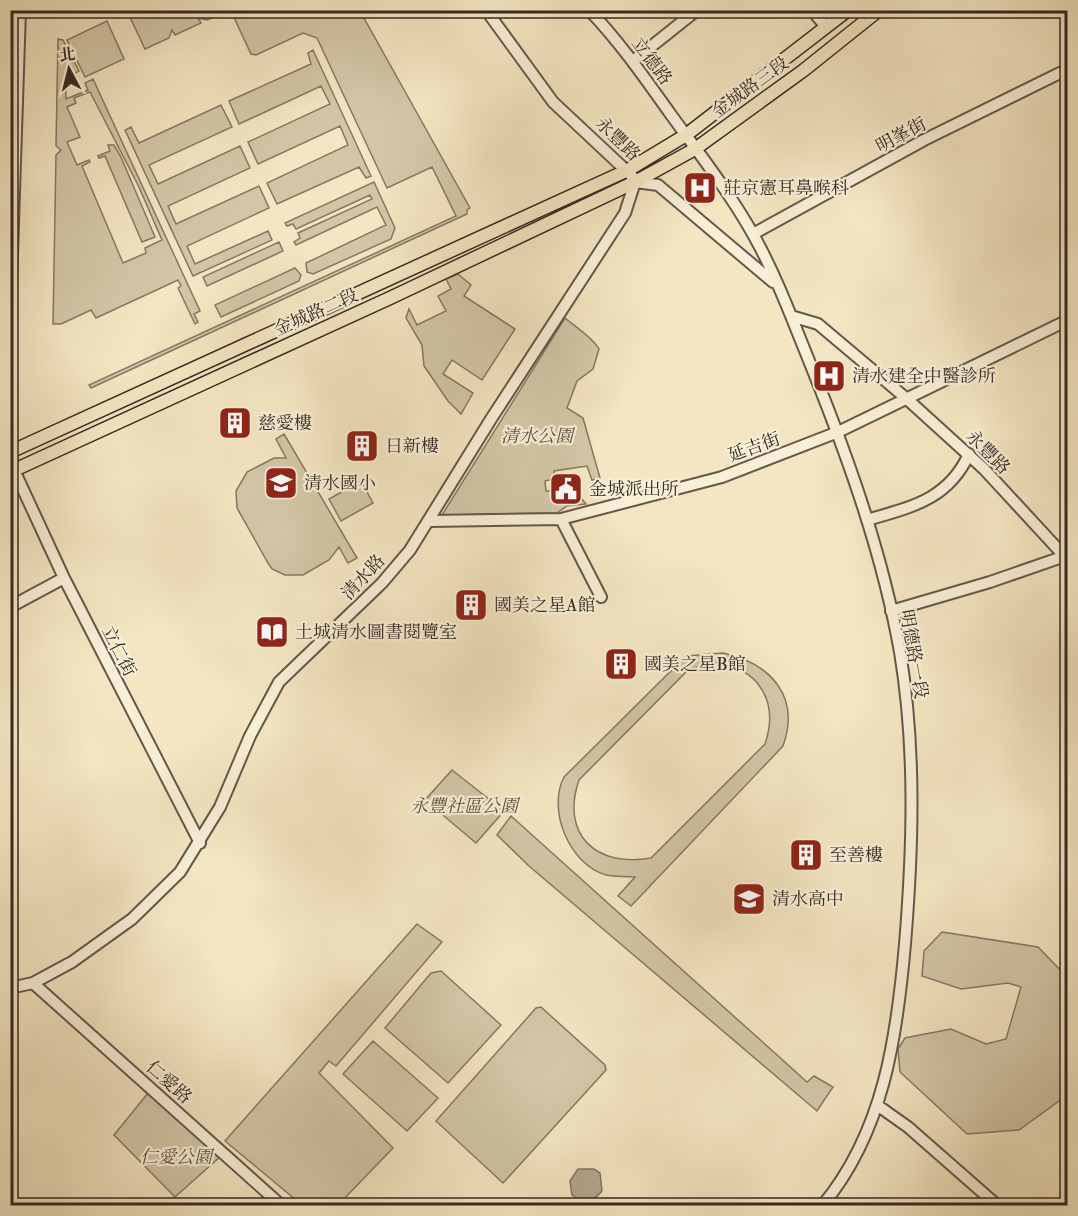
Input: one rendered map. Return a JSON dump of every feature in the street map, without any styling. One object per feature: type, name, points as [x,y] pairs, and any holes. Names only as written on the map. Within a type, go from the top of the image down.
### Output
[{"type":"main road","name":"金城路三段","points":[[628,170],[686,135],[848,10]]},
{"type":"main road","name":"金城路三段","points":[[635,182],[695,148],[804,70],[879,10]]},
{"type":"main road","name":"金城路二段","points":[[11,452],[628,170]]},
{"type":"main road","name":"金城路二段","points":[[12,471],[390,298],[635,182]]},
{"type":"street","points":[[10,314],[13,110],[20,10]]},
{"type":"street","name":"永豐路","points":[[486,10],[553,102],[628,170],[635,182],[658,185],[777,285]]},
{"type":"street","name":"立德路","points":[[589,10],[633,61],[686,135]]},
{"type":"street","points":[[633,61],[697,10]]},
{"type":"street","points":[[812,10],[826,27]]},
{"type":"street","name":"明峯街","points":[[753,234],[924,140],[1068,69]]},
{"type":"street","name":"明德路一段","points":[[686,135],[753,234],[791,316],[838,432],[867,520],[900,652],[910,740],[911,836],[898,1017],[877,1105],[864,1141],[822,1206]]},
{"type":"street","name":"清水路","points":[[10,988],[33,983],[72,962],[153,901],[180,872],[200,843],[279,682],[382,583],[410,550],[491,419],[625,213],[635,182]]},
{"type":"street","name":"永豐路","points":[[791,316],[818,324],[908,399],[969,454],[1066,557]]},
{"type":"street","name":"延吉街","points":[[429,521],[561,519],[722,477],[838,432],[1068,320]]},
{"type":"street","name":"立仁街","points":[[11,452],[12,471],[64,579],[200,843]]},
{"type":"street","points":[[867,520],[906,508],[937,494],[960,473],[969,454]]},
{"type":"street","points":[[561,519],[601,597]]},
{"type":"street","points":[[891,611],[1066,557]]},
{"type":"street","points":[[10,607],[64,579]]},
{"type":"street","name":"仁愛路","points":[[33,983],[282,1206]]},
{"type":"street","points":[[877,1105],[908,1126],[998,1206]]},
{"type":"green space","points":[[127,11],[229,11],[207,20],[198,18],[201,23],[175,35],[172,30],[169,38],[145,49]]},
{"type":"green space","points":[[231,11],[360,11],[470,208],[467,214],[91,388],[89,385],[456,216],[432,167],[387,188],[317,38],[303,33],[256,55],[251,54]]},
{"type":"green space","points":[[107,21],[124,59],[85,77],[67,40]]},
{"type":"green space","points":[[58,39],[63,40],[79,71],[66,78],[66,99],[88,90],[85,83],[93,79],[200,311],[194,314],[198,322],[195,324],[178,288],[181,286],[178,280],[96,318],[91,310],[61,324],[53,324],[56,155],[61,150],[56,146]],"holes":[[[90,92],[138,185],[162,240],[145,248],[146,253],[123,263],[82,166],[90,162],[89,160],[77,165],[67,142],[80,137],[67,107],[76,103],[74,98]]]},
{"type":"green space","points":[[313,50],[371,176],[366,178],[359,167],[277,204],[267,183],[348,145],[340,126],[258,164],[248,142],[330,104],[321,86],[239,124],[229,101],[311,64],[308,53]]},
{"type":"green space","points":[[221,105],[232,127],[149,165],[158,184],[240,146],[250,168],[168,206],[176,224],[259,186],[269,208],[187,246],[195,264],[268,231],[272,240],[193,276],[125,130],[131,127],[139,143]]},
{"type":"green space","points":[[108,145],[114,145],[121,157],[155,237],[142,242],[105,156],[99,158],[98,156],[110,151]]},
{"type":"green space","points":[[374,182],[395,228],[391,239],[313,274],[307,272],[306,263],[386,225],[377,207],[296,245],[294,242],[300,238],[298,233],[372,199],[370,195],[296,229],[293,224],[287,226],[285,223]]},
{"type":"green space","points":[[279,242],[283,251],[207,286],[203,277]]},
{"type":"green space","points":[[295,268],[301,275],[299,281],[221,317],[215,305]]},
{"type":"green space","points":[[458,274],[471,285],[464,296],[515,329],[482,380],[452,360],[443,374],[473,393],[461,414],[448,401],[424,366],[422,345],[406,318],[409,309],[417,325],[446,311],[438,296],[451,289],[446,279]]},
{"type":"green space","name":"清水公園","points":[[565,318],[589,337],[599,349],[593,369],[577,381],[567,408],[583,418],[600,478],[592,480],[587,466],[554,471],[554,479],[545,481],[546,491],[555,491],[557,499],[581,498],[586,504],[567,506],[557,513],[442,515]]},
{"type":"green space","points":[[284,434],[357,558],[348,563],[339,547],[329,560],[303,575],[285,575],[272,569],[237,508],[236,491],[247,472],[274,458],[286,458],[276,439]]},
{"type":"green space","points":[[361,481],[373,503],[341,521],[329,499]]},
{"type":"green space","points":[[723,653],[755,665],[777,684],[784,697],[788,712],[788,728],[783,746],[631,906],[618,896],[635,877],[606,875],[581,860],[572,848],[560,820],[559,790],[564,777],[686,656]],"holes":[[[717,663],[745,672],[762,690],[769,715],[769,729],[765,744],[651,858],[632,860],[614,858],[599,852],[579,831],[575,817],[574,800],[579,780],[689,669]]]},
{"type":"green space","name":"永豐社區公園","points":[[452,770],[504,811],[476,843],[425,800]]},
{"type":"green space","points":[[511,816],[807,1082],[814,1076],[833,1087],[817,1111],[529,866],[497,835]]},
{"type":"green space","points":[[417,924],[442,942],[336,1066],[329,1061],[319,1073],[393,1148],[338,1205],[302,1205],[225,1141]]},
{"type":"green space","points":[[942,932],[1038,947],[1067,977],[1067,1090],[1059,1101],[1019,1130],[967,1134],[900,1072],[898,1049],[905,1038],[951,1029],[986,1044],[1006,1039],[1021,987],[1008,983],[961,989],[922,976],[924,951]]},
{"type":"green space","points":[[441,971],[501,1025],[448,1083],[385,1028],[431,973]]},
{"type":"green space","points":[[541,1007],[605,1065],[606,1070],[503,1183],[436,1121],[536,1008]]},
{"type":"green space","points":[[373,1041],[438,1098],[407,1131],[343,1074]]},
{"type":"green space","name":"仁愛公園","points":[[148,1093],[221,1156],[175,1197],[114,1135]]},
{"type":"shaded area","points":[[578,1169],[594,1169],[600,1173],[602,1191],[595,1197],[584,1200],[572,1195],[570,1181]]},
{"type":"place","name":"莊京憲耳鼻喉科","points":[[700,188]]},
{"type":"place","name":"清水建全中醫診所","points":[[829,376]]},
{"type":"place","name":"慈愛樓","points":[[235,423]]},
{"type":"place","name":"日新樓","points":[[362,446]]},
{"type":"place","name":"清水國小","points":[[281,483]]},
{"type":"place","name":"金城派出所","points":[[566,489]]},
{"type":"place","name":"國美之星A館","points":[[471,605]]},
{"type":"place","name":"土城清水圖書閱覽室","points":[[272,632]]},
{"type":"place","name":"國美之星B館","points":[[621,664]]},
{"type":"place","name":"至善樓","points":[[806,855]]},
{"type":"place","name":"清水高中","points":[[749,899]]}]
